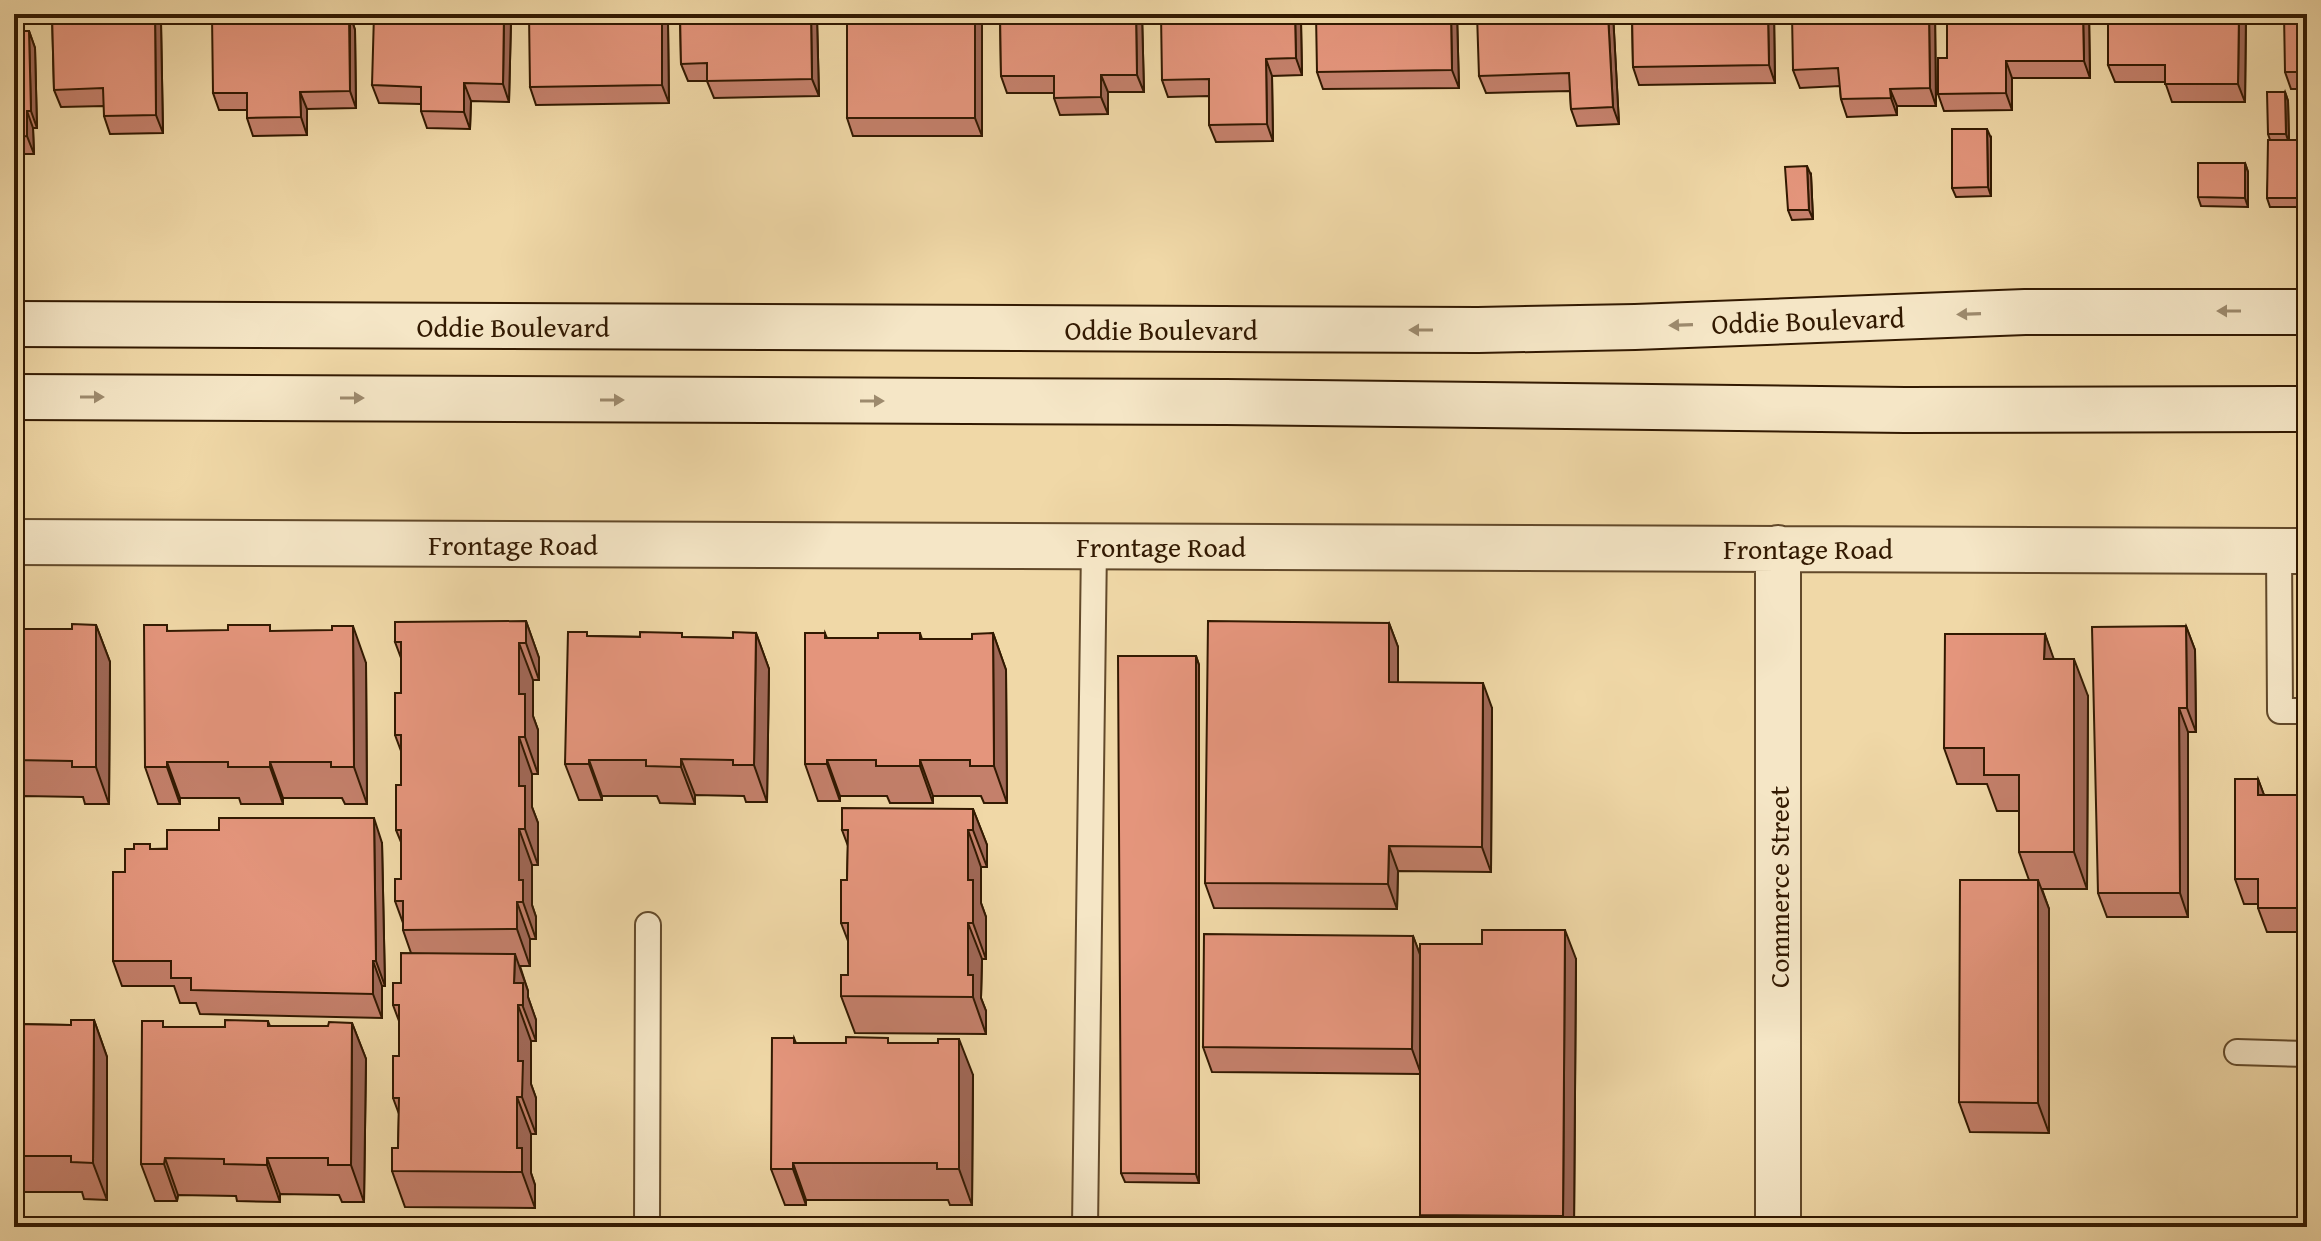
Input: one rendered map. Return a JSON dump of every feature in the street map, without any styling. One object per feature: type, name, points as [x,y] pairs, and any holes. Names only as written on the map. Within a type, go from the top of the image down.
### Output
[{"type":"main road","name":"Oddie Boulevard","points":[[14,324],[1478,330],[2025,312],[2307,312]]},
{"type":"main road","points":[[14,397],[1226,402],[1905,410],[2307,409]]},
{"type":"main road","name":"Frontage Road","points":[[14,542],[2293,550]]},
{"type":"main road","name":"Commerce Street","points":[[1778,548],[1778,1227]]},
{"type":"lane","points":[[1085,1227],[1094,546]]},
{"type":"lane","points":[[2293,550],[2280,711],[2307,711]]},
{"type":"lane","points":[[647,1227],[648,925]]},
{"type":"lane","points":[[2237,1052],[2307,1054]]},
{"type":"building","points":[[52,14],[155,14],[156,115],[104,116],[103,88],[54,90]]},
{"type":"building","points":[[349,14],[350,91],[300,92],[301,117],[247,118],[247,93],[213,93],[212,15]]},
{"type":"building","points":[[374,14],[504,14],[503,84],[464,83],[464,112],[421,111],[421,87],[372,85]]},
{"type":"building","points":[[529,14],[662,14],[662,85],[530,87]]},
{"type":"building","points":[[680,14],[811,14],[812,79],[707,81],[707,63],[681,64]]},
{"type":"building","points":[[847,14],[975,14],[975,118],[847,118]]},
{"type":"building","points":[[1000,14],[1136,14],[1137,75],[1101,75],[1101,97],[1054,98],[1054,76],[1001,76]]},
{"type":"building","points":[[1161,14],[1295,14],[1296,58],[1266,59],[1267,124],[1209,125],[1209,79],[1162,80]]},
{"type":"building","points":[[1316,14],[1451,14],[1452,70],[1317,72]]},
{"type":"building","points":[[1477,14],[1608,14],[1613,107],[1571,109],[1569,73],[1479,76]]},
{"type":"building","points":[[1632,14],[1768,14],[1769,65],[1633,67]]},
{"type":"building","points":[[1792,14],[1929,14],[1930,88],[1890,89],[1891,98],[1841,99],[1838,68],[1793,70]]},
{"type":"building","points":[[1947,14],[2083,14],[2084,61],[2006,61],[2006,93],[1938,94],[1938,58],[1947,58]]},
{"type":"building","points":[[2108,14],[2239,14],[2238,84],[2165,84],[2165,65],[2108,65]]},
{"type":"building","points":[[2284,14],[2307,14],[2307,72],[2285,72]]},
{"type":"building","points":[[14,31],[29,31],[31,111],[27,111],[27,136],[14,137]]},
{"type":"building","points":[[2267,92],[2285,92],[2286,134],[2268,134]]},
{"type":"building","points":[[1952,129],[1987,129],[1988,187],[1952,188]]},
{"type":"building","points":[[2268,140],[2307,140],[2307,198],[2267,198]]},
{"type":"building","points":[[2198,163],[2245,163],[2245,198],[2198,197]]},
{"type":"building","points":[[1807,166],[1809,210],[1788,210],[1785,167]]},
{"type":"building","points":[[526,621],[526,643],[519,643],[519,694],[525,694],[525,737],[519,737],[519,786],[525,786],[525,829],[519,829],[519,880],[523,880],[523,902],[517,902],[517,929],[403,930],[403,901],[395,901],[395,879],[401,879],[401,830],[396,830],[396,785],[401,785],[401,735],[395,735],[395,693],[401,693],[401,642],[395,642],[395,622]]},
{"type":"building","points":[[1208,621],[1389,623],[1389,682],[1483,683],[1482,847],[1389,846],[1388,884],[1205,883]]},
{"type":"building","points":[[72,624],[96,625],[96,767],[72,767],[72,761],[14,760],[14,629],[72,629]]},
{"type":"building","points":[[144,625],[167,625],[167,631],[228,630],[228,625],[270,625],[270,631],[332,630],[332,626],[353,626],[354,767],[331,767],[331,762],[270,762],[270,767],[228,767],[228,762],[167,762],[167,767],[145,767]]},
{"type":"building","points":[[2186,626],[2187,708],[2179,708],[2180,893],[2098,893],[2092,627]]},
{"type":"building","points":[[568,632],[587,632],[587,636],[640,637],[640,632],[733,638],[733,632],[756,633],[754,765],[733,765],[733,760],[681,759],[681,767],[646,766],[646,760],[589,760],[589,764],[565,764]]},
{"type":"building","points":[[805,633],[825,633],[825,638],[878,638],[878,633],[920,633],[920,639],[972,639],[972,634],[993,633],[994,766],[970,766],[970,760],[920,760],[920,766],[876,766],[876,760],[827,760],[827,764],[805,764]]},
{"type":"building","points":[[1945,634],[2045,634],[2044,659],[2074,659],[2074,852],[2019,852],[2019,775],[1984,775],[1984,748],[1944,748]]},
{"type":"building","points":[[1118,656],[1196,656],[1196,1174],[1121,1173]]},
{"type":"building","points":[[2235,779],[2258,779],[2258,795],[2307,795],[2307,908],[2258,908],[2258,879],[2235,879]]},
{"type":"building","points":[[842,808],[973,809],[973,830],[968,830],[968,880],[973,880],[973,923],[968,923],[968,975],[973,975],[973,997],[841,996],[841,975],[848,975],[848,923],[841,923],[841,880],[847,880],[848,830],[842,830]]},
{"type":"building","points":[[219,818],[374,818],[376,961],[373,961],[373,994],[191,990],[191,978],[171,978],[171,961],[113,961],[113,872],[125,872],[125,849],[134,849],[134,844],[150,844],[150,849],[167,849],[167,830],[219,830]]},
{"type":"building","points":[[1960,880],[2038,880],[2038,1103],[1959,1102]]},
{"type":"building","points":[[1482,930],[1565,930],[1563,1216],[1420,1215],[1420,944],[1482,944]]},
{"type":"building","points":[[1204,934],[1413,936],[1412,1049],[1203,1047]]},
{"type":"building","points":[[401,953],[515,954],[514,983],[523,983],[523,1005],[518,1005],[518,1061],[523,1061],[522,1097],[517,1097],[517,1148],[522,1148],[522,1172],[392,1171],[392,1148],[398,1148],[399,1098],[393,1098],[393,1056],[399,1056],[399,1005],[393,1005],[393,983],[401,983]]},
{"type":"building","points":[[71,1020],[94,1020],[93,1163],[71,1162],[71,1156],[14,1156],[14,1024],[71,1025]]},
{"type":"building","points":[[225,1020],[268,1021],[268,1026],[352,1023],[351,1165],[328,1165],[328,1158],[267,1158],[267,1165],[224,1164],[224,1159],[165,1158],[164,1164],[141,1164],[142,1021],[163,1021],[163,1027],[225,1027]]},
{"type":"building","points":[[846,1037],[888,1038],[888,1043],[938,1043],[938,1039],[959,1039],[959,1169],[937,1169],[937,1163],[793,1163],[793,1169],[771,1169],[772,1038],[794,1038],[794,1043],[846,1043]]}]
